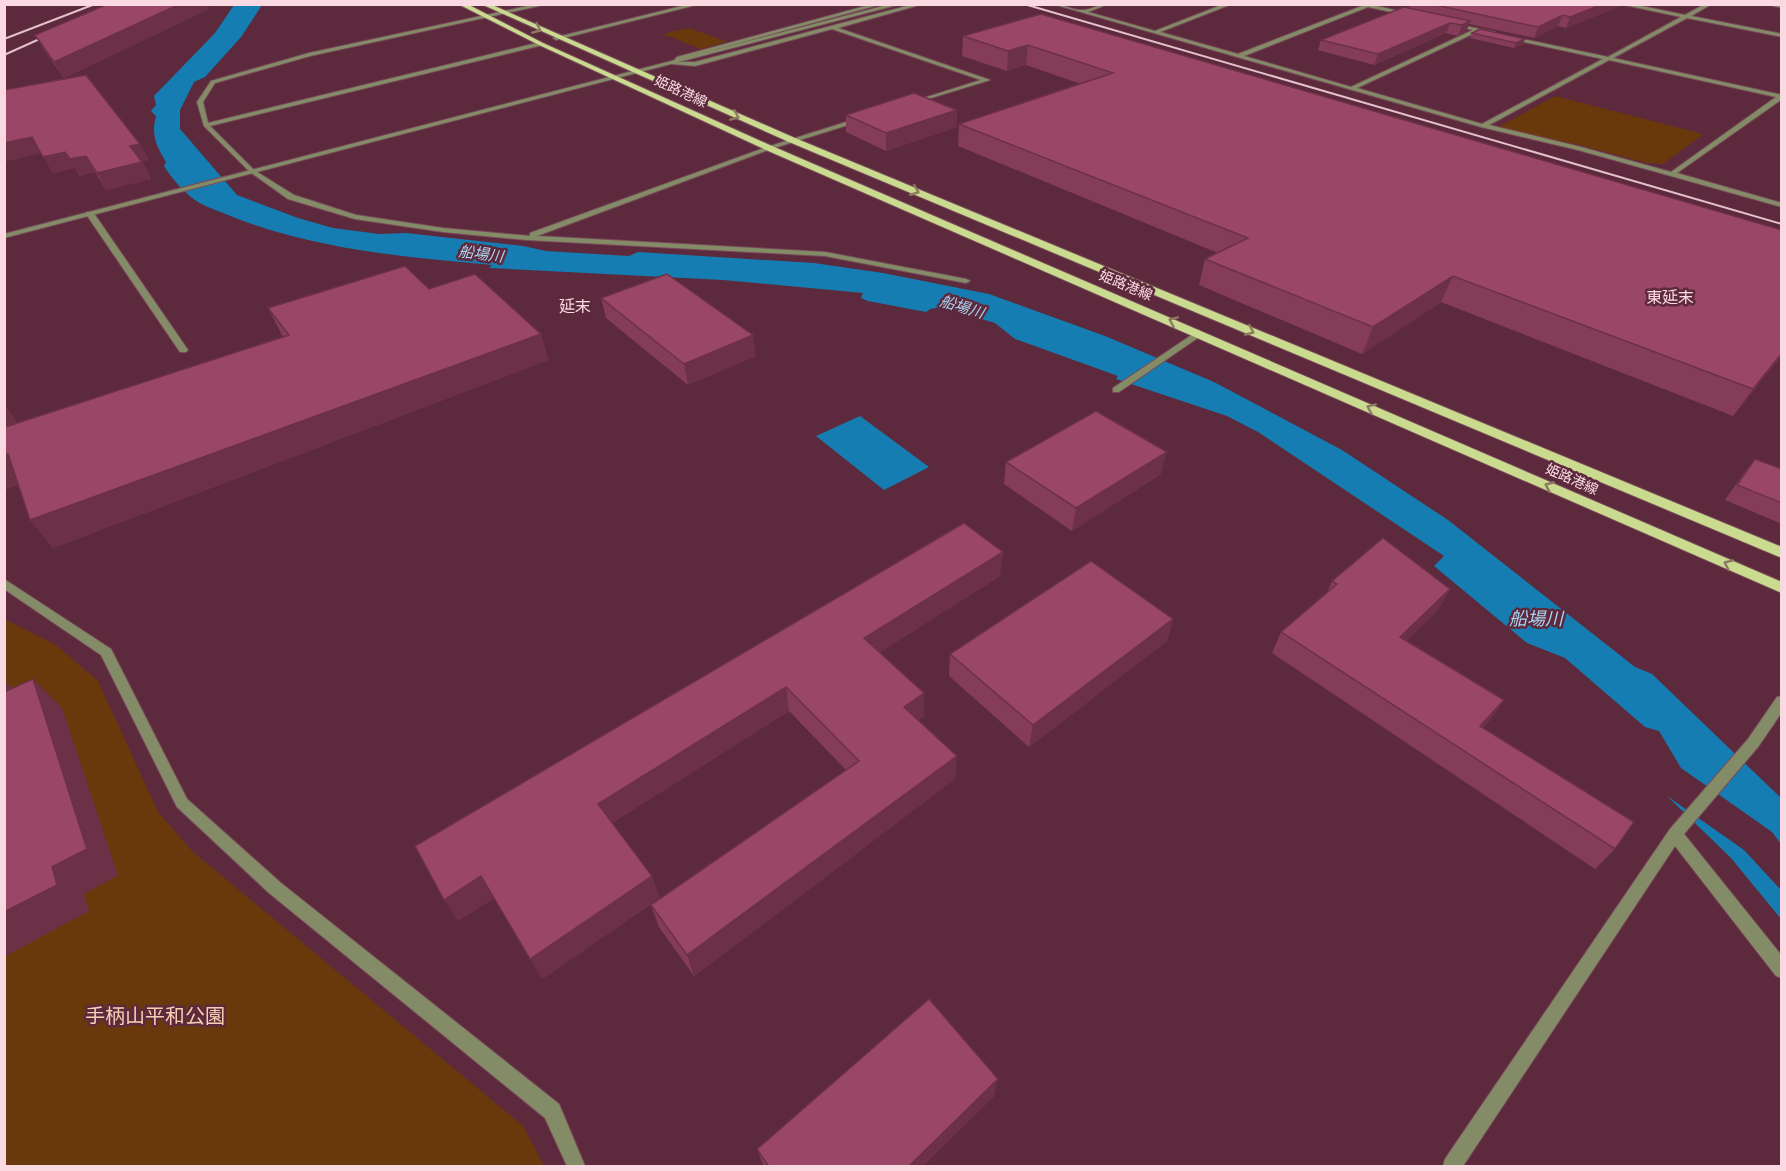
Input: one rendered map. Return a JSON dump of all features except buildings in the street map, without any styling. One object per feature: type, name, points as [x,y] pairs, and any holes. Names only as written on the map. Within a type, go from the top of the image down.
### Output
[{"type":"main road","name":"姫路港線","points":[[461,4],[541,44],[769,148],[1782,588]]},
{"type":"main road","name":"姫路港線","points":[[484,4],[502,14],[792,141],[1782,554]]},
{"type":"street","points":[[546,4],[309,55],[213,82],[200,102],[206,125],[252,171],[291,197],[355,216],[443,230],[526,238],[825,254],[966,281]]},
{"type":"street","points":[[556,38],[698,4]]},
{"type":"street","points":[[842,4],[859,10]]},
{"type":"street","points":[[674,64],[680,58],[880,4]]},
{"type":"street","points":[[4,236],[899,4]]},
{"type":"street","points":[[674,64],[695,64],[921,4]]},
{"type":"street","points":[[1055,4],[1483,126],[1579,148],[1782,205]]},
{"type":"street","points":[[1082,12],[1106,4]]},
{"type":"street","points":[[1156,32],[1230,4]]},
{"type":"street","points":[[1359,4],[1411,16]]},
{"type":"street","points":[[1622,4],[1782,36]]},
{"type":"street","points":[[1483,126],[1710,4]]},
{"type":"street","points":[[1771,4],[1782,7]]},
{"type":"street","points":[[1239,56],[1366,6]]},
{"type":"street","points":[[1445,23],[1781,97]]},
{"type":"street","points":[[834,28],[987,80],[900,107]]},
{"type":"street","points":[[1353,88],[1478,30]]},
{"type":"street","points":[[206,125],[541,44]]},
{"type":"street","points":[[1672,174],[1781,97]]},
{"type":"street","points":[[526,238],[769,148],[868,117]]},
{"type":"street","points":[[90,214],[183,350]]},
{"type":"street","points":[[1116,390],[1199,333]]},
{"type":"street","points":[[4,583],[106,652],[182,803],[275,888],[552,1111],[576,1167]]},
{"type":"street","points":[[1452,1167],[1676,834],[1753,743],[1782,701]]},
{"type":"street","points":[[1676,834],[1782,970]]},
{"type":"green space","points":[[689,28],[727,42],[701,49],[663,34]]},
{"type":"green space","points":[[1555,96],[1702,135],[1663,164],[1647,163],[1504,129],[1500,126]]},
{"type":"green space","name":"手柄山平和公園","points":[[4,619],[56,645],[98,681],[158,812],[192,851],[523,1126],[544,1166],[5,1166]]},
{"type":"water","name":"船場川","points":[[234,5],[262,5],[241,37],[205,77],[194,82],[180,110],[180,129],[237,195],[298,218],[333,228],[379,234],[406,233],[523,246],[546,251],[629,256],[638,252],[814,263],[883,273],[989,294],[1105,336],[1214,382],[1342,450],[1448,520],[1635,667],[1652,674],[1781,798],[1781,844],[1772,832],[1681,768],[1659,731],[1645,727],[1565,658],[1527,643],[1434,566],[1444,556],[1258,432],[1227,416],[1116,379],[1118,376],[1015,339],[995,323],[941,307],[926,312],[868,301],[861,298],[863,293],[723,280],[489,268],[492,265],[391,255],[291,236],[259,227],[199,202],[179,186],[164,166],[166,162],[154,134],[156,116],[151,111],[156,105],[154,96],[215,33]]},
{"type":"water","points":[[860,416],[929,467],[884,490],[816,436]]},
{"type":"water","points":[[1667,796],[1744,850],[1781,890],[1781,919],[1731,858]]},
{"type":"railway","points":[[4,39],[95,4]]},
{"type":"railway","points":[[1024,4],[1782,224]]},
{"type":"railway","points":[[4,55],[53,33]]},
{"type":"district","name":"東延末","points":[[1670,297]]},
{"type":"district","name":"延末","points":[[575,306]]}]
